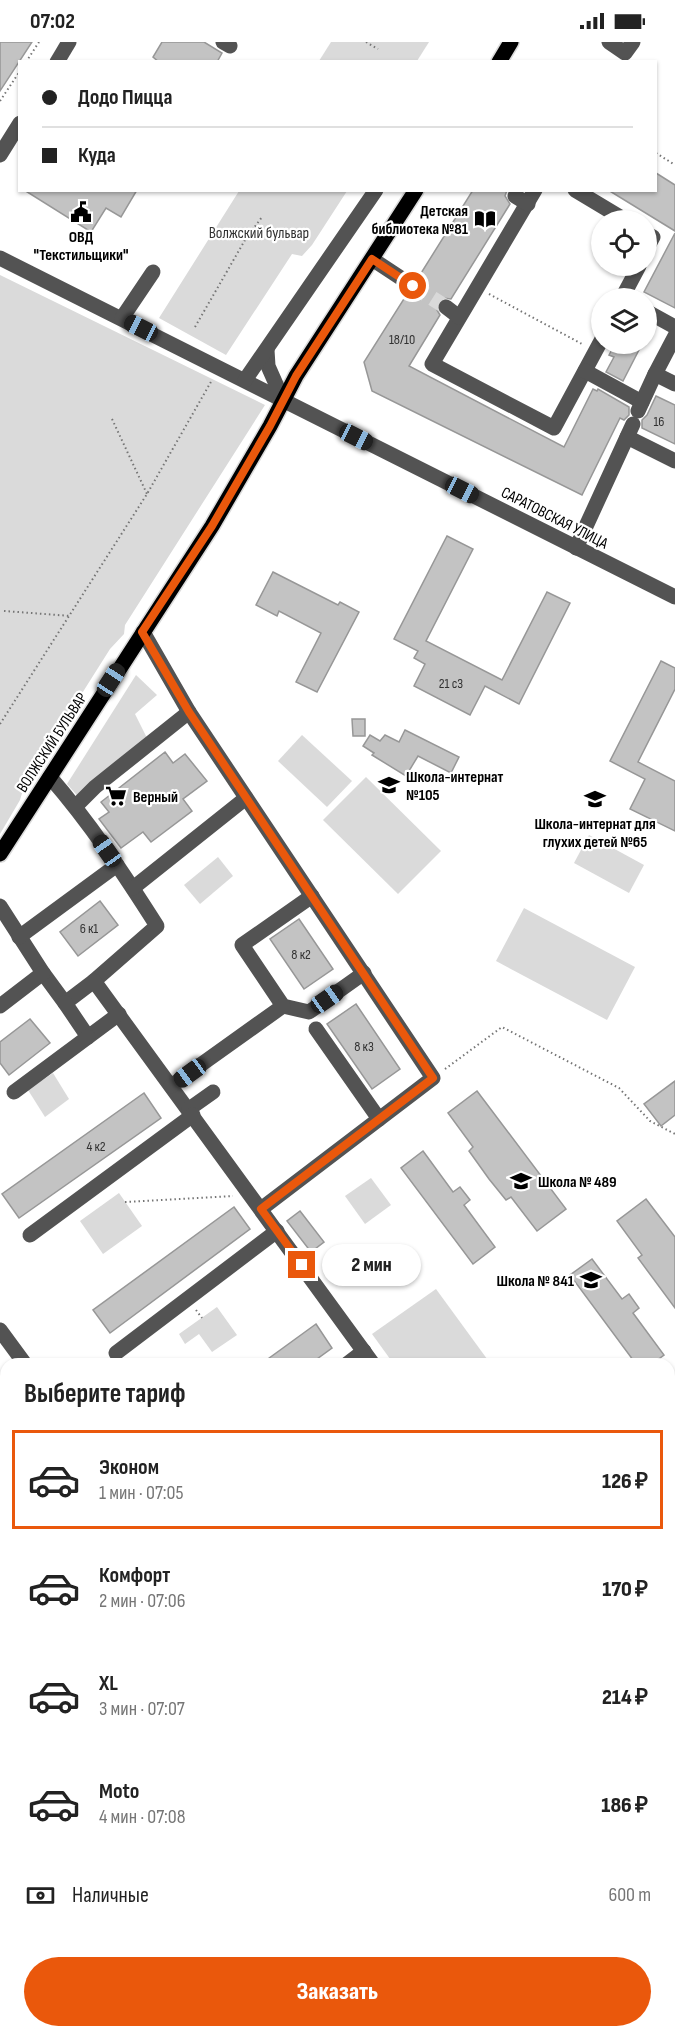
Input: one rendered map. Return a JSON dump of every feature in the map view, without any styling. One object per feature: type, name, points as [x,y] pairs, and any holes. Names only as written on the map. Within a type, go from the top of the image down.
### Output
[{"type":"main road","points":[[500,60],[511,42]]},
{"type":"main road","name":"ВОЛЖСКИЙ БУЛЬВАР","points":[[0,854],[212,526],[296,376],[415,192]]},
{"type":"street","points":[[58,60],[69,42]]},
{"type":"street","points":[[609,42],[629,47],[648,42]]},
{"type":"street","points":[[0,155],[18,126]]},
{"type":"street","points":[[245,380],[375,192]]},
{"type":"street","points":[[578,192],[608,210]]},
{"type":"street","points":[[526,197],[432,364],[554,428],[594,354]]},
{"type":"street","name":"САРАТОВСКАЯ УЛИЦА","points":[[0,258],[675,597]]},
{"type":"street","points":[[372,259],[413,286]]},
{"type":"street","points":[[122,318],[153,272]]},
{"type":"street","points":[[446,307],[459,317]]},
{"type":"street","points":[[657,317],[675,327]]},
{"type":"street","points":[[576,548],[588,526],[655,374],[675,336]]},
{"type":"street","points":[[267,350],[268,366],[283,400]]},
{"type":"street","points":[[585,371],[675,461]]},
{"type":"street","points":[[655,374],[675,384]]},
{"type":"street","points":[[142,632],[189,712],[433,1078],[261,1209]]},
{"type":"street","points":[[76,806],[95,787],[189,712]]},
{"type":"street","points":[[50,777],[76,806],[157,926],[65,1003]]},
{"type":"street","points":[[133,888],[246,798]]},
{"type":"street","points":[[19,937],[117,866]]},
{"type":"street","points":[[312,896],[242,945],[283,1005],[309,1012],[364,973]]},
{"type":"street","points":[[0,906],[88,1037]]},
{"type":"street","points":[[0,1006],[43,973]]},
{"type":"street","points":[[94,981],[368,1357]]},
{"type":"street","points":[[171,1086],[283,1005]]},
{"type":"street","points":[[14,1092],[119,1014]]},
{"type":"street","points":[[316,1029],[379,1119]]},
{"type":"street","points":[[30,1235],[191,1112],[213,1092]]},
{"type":"street","points":[[116,1353],[277,1231]]},
{"type":"street","points":[[0,1330],[21,1358]]},
{"type":"path","points":[[27,60],[39,42]]},
{"type":"path","points":[[366,42],[378,49]]},
{"type":"path","points":[[0,101],[18,74]]},
{"type":"path","points":[[657,154],[675,165]]},
{"type":"path","points":[[195,327],[245,240],[262,217]]},
{"type":"path","points":[[477,287],[591,342]]},
{"type":"path","points":[[0,724],[147,494],[213,377]]},
{"type":"path","points":[[112,419],[147,494]]},
{"type":"path","points":[[4,611],[71,616]]},
{"type":"path","points":[[433,1078],[502,1027],[619,1088],[650,1121],[675,1134]]},
{"type":"path","points":[[125,1202],[250,1195]]},
{"type":"green space","points":[[331,42],[429,42],[418,60],[320,60]]},
{"type":"green space","name":"Волжский бульвар","points":[[238,192],[346,192],[312,245],[302,256],[292,254],[226,355],[159,318]]},
{"type":"green space","points":[[0,275],[265,405],[125,625],[124,634],[110,649],[62,725],[61,737],[49,746],[25,783],[20,800],[0,834]]},
{"type":"green space","points":[[136,675],[157,695],[135,714],[150,744],[82,801],[67,784]]},
{"type":"green space","points":[[302,735],[352,781],[327,807],[278,761]]},
{"type":"green space","points":[[366,777],[441,851],[398,894],[323,820]]},
{"type":"green space","points":[[589,835],[644,865],[629,893],[574,863]]},
{"type":"green space","points":[[218,857],[233,876],[200,904],[184,885]]},
{"type":"green space","points":[[524,908],[635,967],[607,1020],[496,961]]},
{"type":"green space","points":[[53,1073],[69,1099],[45,1117],[28,1090]]},
{"type":"green space","points":[[371,1178],[391,1205],[365,1224],[345,1196]]},
{"type":"green space","points":[[119,1193],[142,1226],[103,1254],[80,1221]]},
{"type":"green space","points":[[436,1289],[486,1358],[389,1358],[372,1334]]},
{"type":"green space","points":[[217,1307],[237,1335],[212,1352],[199,1334],[185,1344],[179,1334]]},
{"type":"building","points":[[0,42],[32,42],[18,60],[0,91]]},
{"type":"building","points":[[162,42],[204,42],[222,53],[218,60],[157,60],[153,57]]},
{"type":"building","points":[[657,174],[675,185],[675,231],[657,220],[657,210],[641,210],[611,192],[657,192]]},
{"type":"building","name":"ОВД \"Текстильщики\"","points":[[27,192],[136,192],[121,217],[106,208],[91,232]]},
{"type":"building","points":[[472,192],[506,192],[505,196],[510,204],[451,299],[443,298],[438,302],[437,310],[440,315],[409,366],[564,447],[593,389],[597,391],[598,389],[629,407],[629,415],[624,420],[620,418],[582,495],[372,391],[364,362],[407,294],[417,295],[421,291],[422,282],[418,278]]},
{"type":"building","points":[[675,233],[675,308],[657,299],[657,288],[646,288],[652,276],[657,276],[657,267]]},
{"type":"building","points":[[637,354],[623,381],[606,372],[614,357],[609,355]]},
{"type":"building","points":[[656,396],[675,405],[675,444],[642,428],[642,420]]},
{"type":"building","points":[[447,536],[473,549],[426,641],[502,680],[547,592],[570,603],[519,704],[485,686],[470,715],[414,686],[425,664],[414,658],[418,651],[394,639]]},
{"type":"building","points":[[273,572],[338,605],[340,602],[359,612],[317,692],[296,682],[321,633],[279,611],[277,616],[256,605]]},
{"type":"building","points":[[661,661],[675,668],[675,689],[638,762],[675,781],[675,831],[630,809],[645,779],[610,761]]},
{"type":"building","points":[[352,719],[365,719],[365,736],[353,736]]},
{"type":"building","points":[[405,730],[459,757],[451,773],[418,756],[406,776],[372,755],[374,753],[363,746],[370,735],[380,741],[385,735],[399,742]]},
{"type":"building","points":[[165,752],[173,763],[185,754],[207,781],[183,799],[192,811],[151,842],[143,832],[121,848],[99,819],[109,812],[101,802]]},
{"type":"building","points":[[100,901],[118,925],[78,956],[60,932]]},
{"type":"building","points":[[299,919],[333,969],[304,989],[270,939]]},
{"type":"building","points":[[356,1004],[400,1069],[372,1089],[327,1024]]},
{"type":"building","points":[[30,1019],[50,1043],[9,1075],[0,1063],[0,1042]]},
{"type":"building","points":[[675,1081],[675,1115],[661,1126],[644,1104]]},
{"type":"building","name":"Школа № 489","points":[[477,1091],[566,1209],[537,1231],[511,1197],[506,1200],[489,1179],[469,1151],[473,1147],[448,1113]]},
{"type":"building","points":[[144,1093],[161,1118],[19,1218],[2,1194]]},
{"type":"building","points":[[423,1151],[453,1192],[460,1187],[470,1200],[464,1205],[495,1247],[473,1264],[401,1168]]},
{"type":"building","points":[[646,1199],[675,1237],[675,1308],[638,1258],[642,1255],[617,1221]]},
{"type":"building","points":[[234,1207],[250,1229],[110,1333],[93,1310]]},
{"type":"building","points":[[300,1211],[324,1242],[311,1252],[287,1221]]},
{"type":"building","points":[[592,1259],[622,1299],[629,1294],[639,1308],[633,1313],[664,1355],[660,1358],[632,1358],[570,1275]]},
{"type":"building","points":[[316,1324],[332,1348],[318,1358],[269,1358]]},
{"type":"tunnel","points":[[413,286],[446,307]]},
{"type":"place","name":"ОВД \"Текстильщики\"","points":[[81,212]]},
{"type":"place","name":"Детская библиотека №81","points":[[485,219]]},
{"type":"place","name":"Школа-интернат №105","points":[[389,785]]},
{"type":"place","name":"Верный","points":[[116,796]]},
{"type":"place","name":"Школа-интернат для глухих детей №65","points":[[595,799]]},
{"type":"place","name":"Школа № 489","points":[[521,1181]]},
{"type":"place","name":"Школа № 841","points":[[591,1280]]},
{"type":"route","points":[[302,1265],[261,1209],[433,1078],[189,712],[142,632],[212,526],[296,376],[372,259],[413,286]]}]
